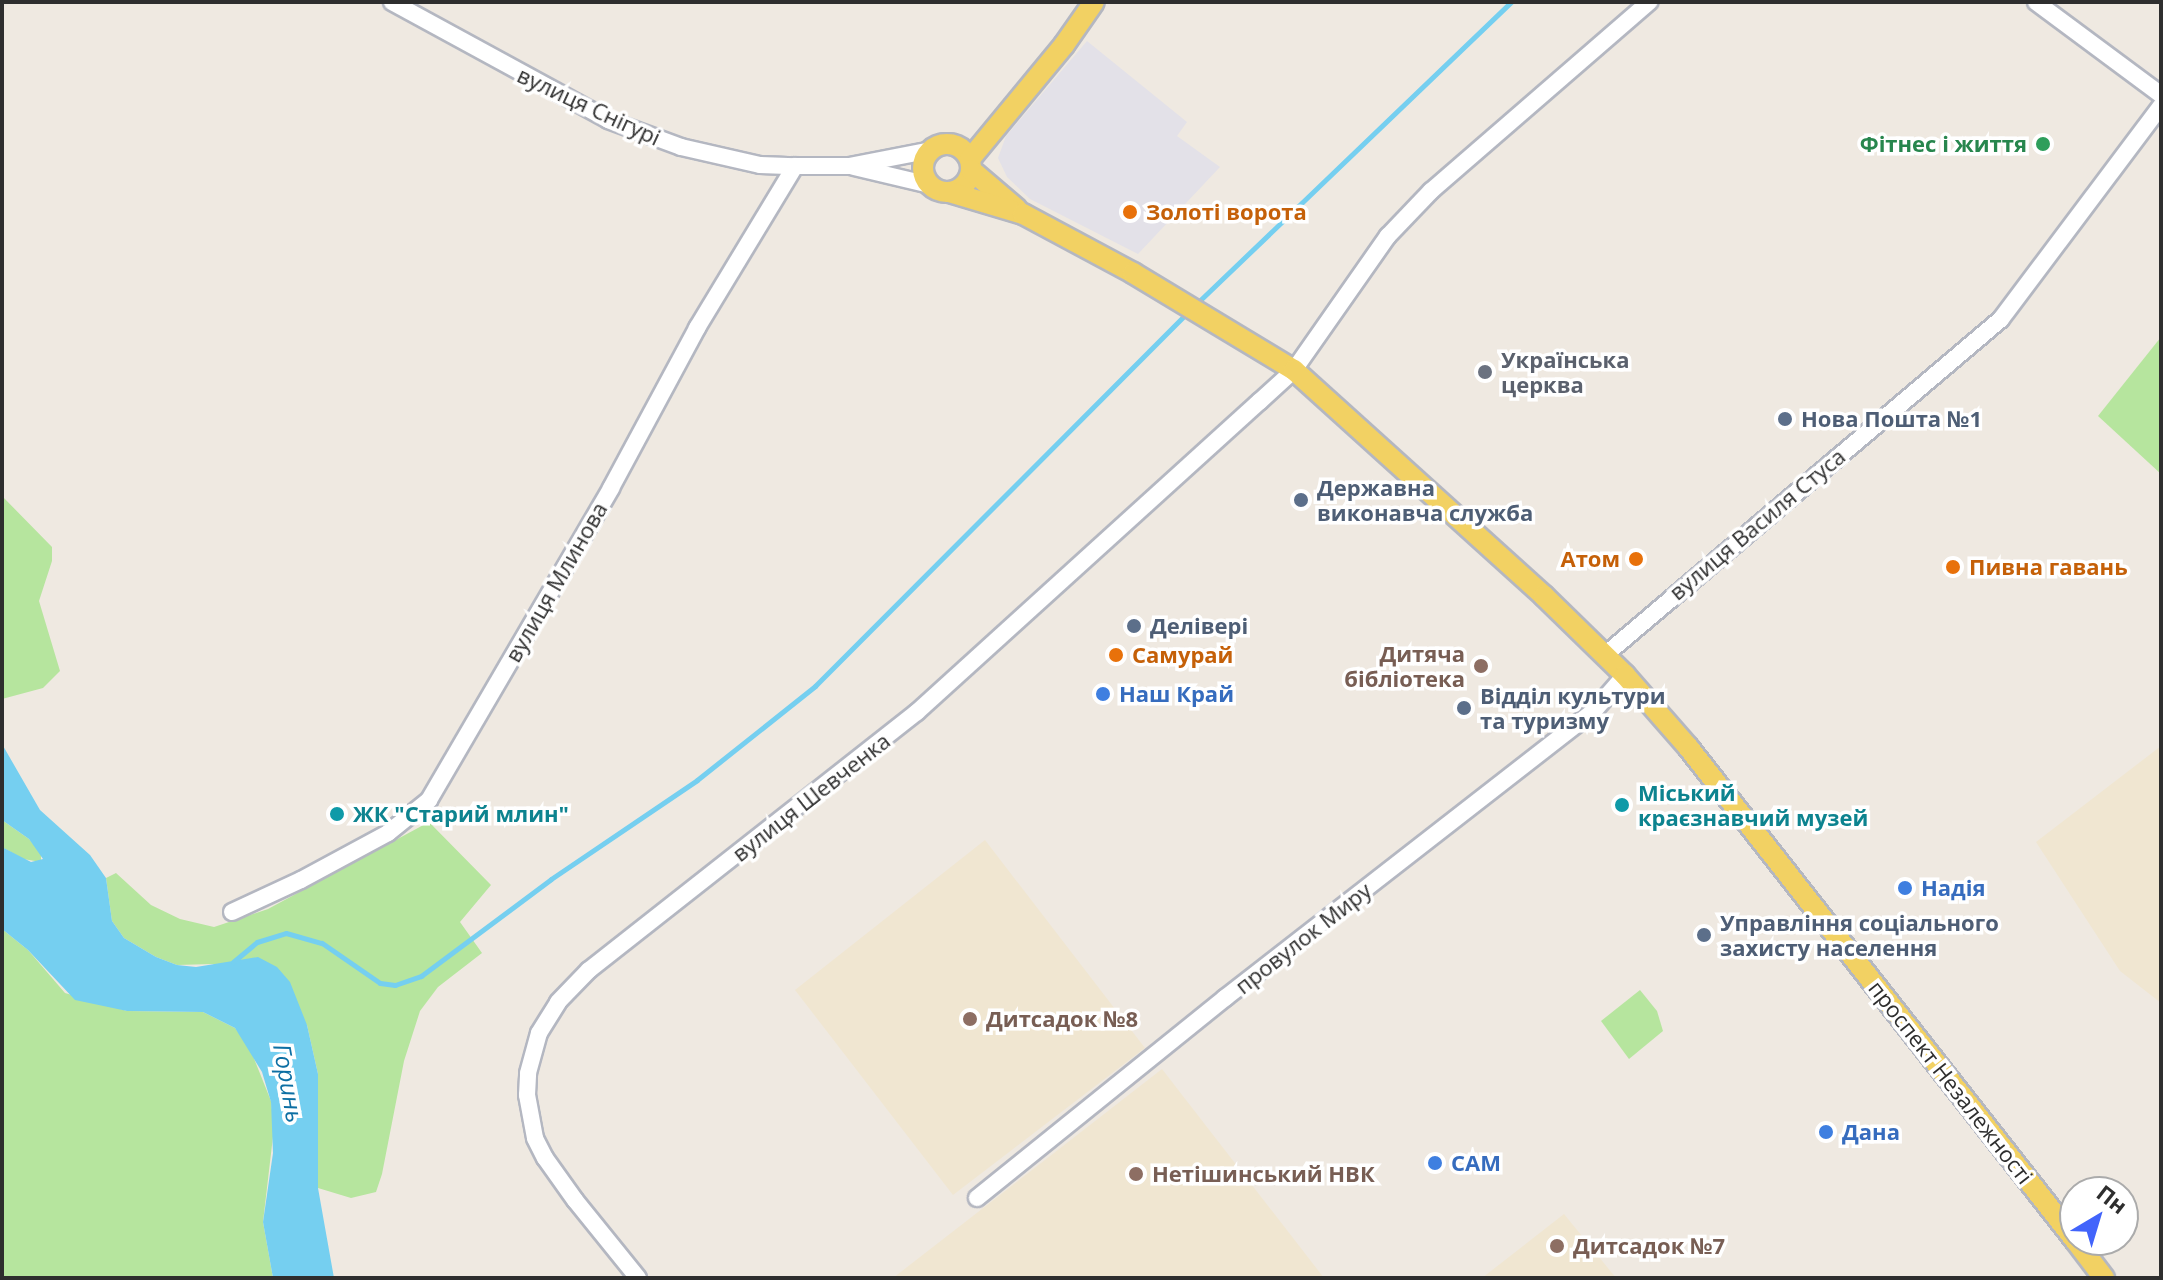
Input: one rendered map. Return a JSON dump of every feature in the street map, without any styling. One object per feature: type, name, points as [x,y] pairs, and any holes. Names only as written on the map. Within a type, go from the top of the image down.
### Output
[{"type":"main road","points":[[1000,122],[936,147],[924,163],[940,188],[964,185],[971,165],[1000,122],[1064,45],[1094,2]]},
{"type":"main road","points":[[936,147],[961,148],[971,165]]},
{"type":"main road","name":"вулиця Снігурі","points":[[971,165],[1023,214]]},
{"type":"main road","name":"вулиця Снігурі","points":[[940,188],[1023,214],[1133,273]]},
{"type":"main road","name":"проспект Незалежності","points":[[1133,273],[1294,370],[1465,522],[1625,675],[1688,747],[2059,1220]]},
{"type":"main road","name":"проспект Незалежності","points":[[2087,1256],[2104,1278]]},
{"type":"street","name":"вулиця Снігурі","points":[[392,2],[567,99],[644,136],[723,158],[795,166],[849,166],[936,147]]},
{"type":"street","name":"вулиця Шевченка","points":[[638,1278],[575,1200],[545,1158],[535,1138],[527,1095],[528,1073],[539,1033],[558,1002],[595,965],[917,712],[1294,370],[1388,236],[1431,191],[1649,2]]},
{"type":"street","points":[[2036,2],[2161,95]]},
{"type":"street","name":"вулиця Василя Стуса","points":[[1605,655],[2001,319],[2161,106]]},
{"type":"street","name":"вулиця Млинова","points":[[232,912],[301,880],[388,833],[429,800],[611,488],[697,328],[795,166]]},
{"type":"street","name":"вулиця Снігурі","points":[[849,166],[940,188]]},
{"type":"street","name":"провулок Миру","points":[[977,1198],[1225,998],[1593,712],[1625,675]]},
{"type":"shaded area","points":[[1087,41],[1187,122],[1177,136],[1220,167],[1138,254],[1030,199],[1007,177],[998,158],[1006,136]]},
{"type":"shaded area","points":[[2161,746],[2161,1003],[2120,971],[2036,842]]},
{"type":"shaded area","name":"Дитсадок №8","points":[[985,840],[1145,1048],[953,1195],[795,990]]},
{"type":"shaded area","name":"Нетішинський НВК","points":[[1162,1069],[1324,1278],[893,1278]]},
{"type":"shaded area","name":"Дитсадок №7","points":[[1564,1214],[1616,1278],[1482,1278]]},
{"type":"green space","points":[[2161,337],[2161,474],[2098,416]]},
{"type":"green space","points":[[2,496],[52,547],[52,561],[39,601],[60,671],[43,688],[2,699]]},
{"type":"green space","points":[[2,820],[29,839],[41,853],[41,862],[23,859],[2,847]]},
{"type":"green space","points":[[429,822],[491,885],[460,922],[482,953],[438,987],[420,1011],[404,1061],[376,1192],[351,1198],[318,1188],[318,1074],[307,1025],[213,964],[177,965],[156,957],[124,938],[112,921],[106,878],[116,873],[151,905],[180,919],[214,927],[268,909]]},
{"type":"green space","points":[[2,929],[28,950],[65,993],[127,1011],[203,1012],[235,1028],[249,1046],[271,1101],[274,1128],[263,1222],[273,1278],[2,1278]]},
{"type":"green space","points":[[1640,990],[1657,1011],[1663,1031],[1629,1059],[1601,1021]]},
{"type":"water","name":"Горинь","points":[[2,744],[40,810],[90,855],[106,878],[112,921],[124,938],[156,957],[177,965],[196,967],[258,957],[277,967],[290,982],[307,1025],[318,1074],[318,1188],[334,1278],[273,1278],[263,1222],[273,1153],[271,1102],[262,1072],[235,1028],[203,1012],[127,1011],[75,1000],[28,950],[2,929],[2,847],[31,862],[43,859],[29,839],[2,820]]},
{"type":"waterway","points":[[1194,306],[1511,2]]},
{"type":"waterway","points":[[233,962],[257,942],[286,933],[322,943],[380,983],[395,985],[421,976],[551,879],[697,780],[815,686],[1187,313]]},
{"type":"place","name":"Фітнес і життя","points":[[2043,144]]},
{"type":"place","name":"Золоті ворота","points":[[1130,212]]},
{"type":"place","name":"Українська церква","points":[[1485,372]]},
{"type":"place","name":"Нова Пошта №1","points":[[1785,419]]},
{"type":"place","name":"Державна виконавча служба","points":[[1301,500]]},
{"type":"place","name":"Атом","points":[[1636,559]]},
{"type":"place","name":"Пивна гавань","points":[[1953,567]]},
{"type":"place","name":"Делівері","points":[[1134,626]]},
{"type":"place","name":"Самурай","points":[[1116,655]]},
{"type":"place","name":"Дитяча бібліотека","points":[[1481,666]]},
{"type":"place","name":"Наш Край","points":[[1103,694]]},
{"type":"place","name":"Відділ культури та туризму","points":[[1464,708]]},
{"type":"place","name":"Міський краєзнавчий музей","points":[[1622,805]]},
{"type":"place","name":"ЖК \"Старий млин\"","points":[[337,814]]},
{"type":"place","name":"Надія","points":[[1905,888]]},
{"type":"place","name":"Управління соціального захисту населення","points":[[1704,935]]},
{"type":"place","name":"Дитсадок №8","points":[[970,1019]]},
{"type":"place","name":"Дана","points":[[1826,1132]]},
{"type":"place","name":"САМ","points":[[1435,1163]]},
{"type":"place","name":"Нетішинський НВК","points":[[1136,1174]]},
{"type":"place","name":"Дитсадок №7","points":[[1557,1246]]}]
